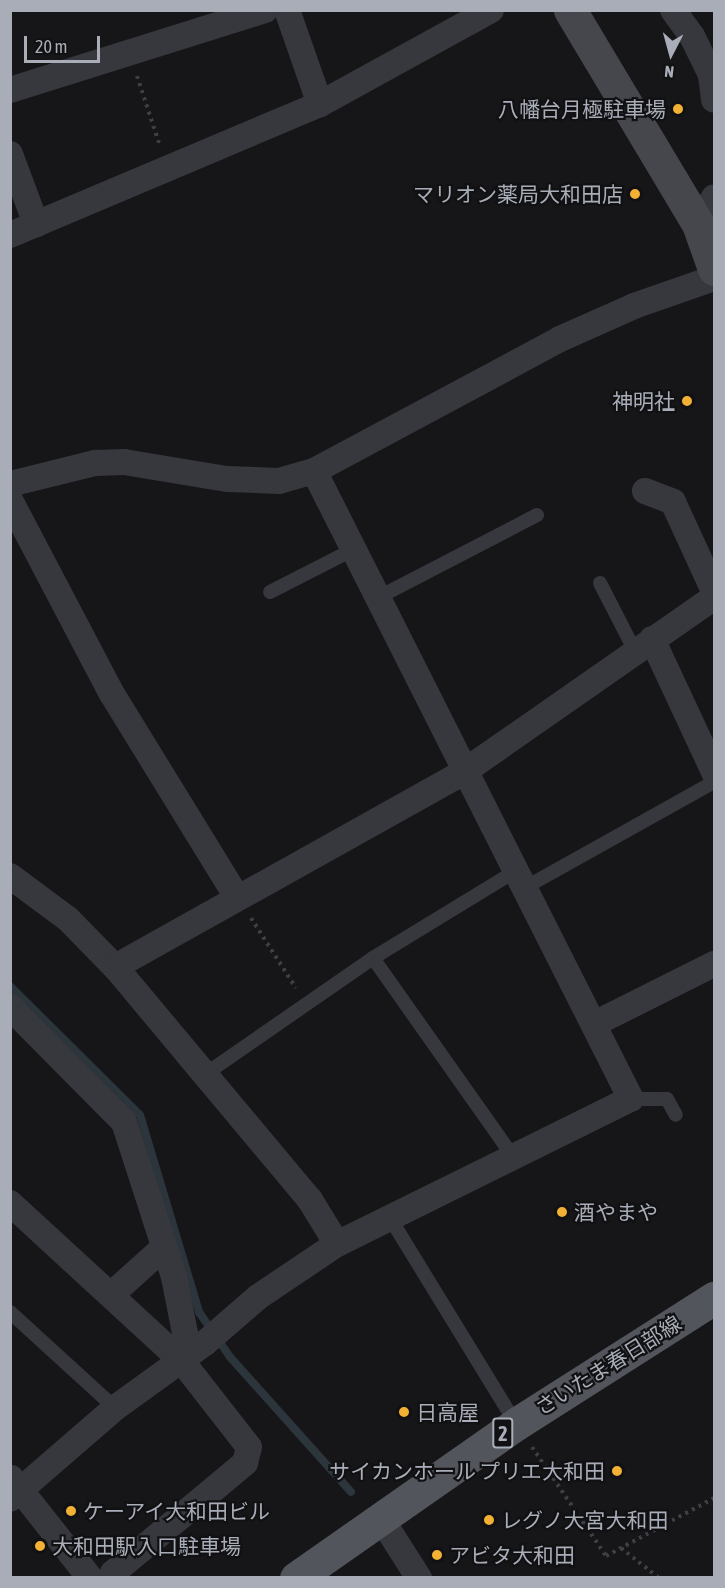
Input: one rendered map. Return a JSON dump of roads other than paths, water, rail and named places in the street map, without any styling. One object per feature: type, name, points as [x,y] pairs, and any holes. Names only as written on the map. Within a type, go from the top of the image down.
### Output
[{"type":"main road","name":"さいたま春日部線","points":[[296,1578],[382,1520],[516,1424],[714,1298]]},
{"type":"street","points":[[10,90],[130,56],[265,10]]},
{"type":"street","points":[[287,10],[320,104]]},
{"type":"street","points":[[10,235],[320,104],[491,10]]},
{"type":"street","points":[[570,10],[706,211],[714,268]]},
{"type":"street","points":[[673,10],[692,36],[711,75],[714,100]]},
{"type":"street","points":[[10,154],[36,224]]},
{"type":"street","points":[[237,897],[112,694],[12,483],[65,468],[124,462],[227,479],[279,481],[314,471],[560,339],[634,306],[714,278]]},
{"type":"street","points":[[90,1578],[14,1488],[115,1408],[181,1360],[258,1297],[337,1244],[515,1159],[631,1099],[522,879],[314,471]]},
{"type":"street","points":[[645,491],[673,502],[714,591]]},
{"type":"street","points":[[115,967],[465,771],[714,597]]},
{"type":"street","points":[[644,645],[714,772]]},
{"type":"street","points":[[10,876],[68,919],[115,967],[310,1200],[337,1244]]},
{"type":"street","points":[[594,1024],[714,964]]},
{"type":"street","points":[[10,1007],[124,1122],[174,1277],[184,1333],[181,1360]]},
{"type":"street","points":[[10,1203],[112,1294],[181,1360],[249,1447],[245,1462],[113,1573],[112,1578]]},
{"type":"street","points":[[112,1294],[163,1248]]},
{"type":"street","points":[[382,1520],[419,1578]]},
{"type":"lane","points":[[379,597],[537,515]]},
{"type":"lane","points":[[270,592],[354,549]]},
{"type":"lane","points":[[600,583],[644,645]]},
{"type":"lane","points":[[204,1075],[373,958],[522,879],[714,782]]},
{"type":"lane","points":[[373,958],[515,1159]]},
{"type":"lane","points":[[631,1099],[667,1099],[676,1115]]},
{"type":"lane","points":[[390,1218],[516,1424]]},
{"type":"lane","points":[[10,1312],[115,1408]]},
{"type":"waterway","points":[[10,986],[140,1115],[199,1312],[230,1357],[351,1492]]},
{"type":"place","name":"八幡台月極駐車場","points":[[678,109]]},
{"type":"place","name":"マリオン薬局大和田店","points":[[635,194]]},
{"type":"place","name":"神明社","points":[[687,401]]},
{"type":"place","name":"酒やまや","points":[[562,1212]]},
{"type":"place","name":"日高屋","points":[[404,1412]]},
{"type":"place","name":"サイカンホール プリエ大和田","points":[[617,1471]]},
{"type":"place","name":"ケーアイ大和田ビル","points":[[71,1511]]},
{"type":"place","name":"レグノ大宮大和田","points":[[489,1520]]},
{"type":"place","name":"大和田駅入口駐車場","points":[[40,1546]]},
{"type":"place","name":"アビタ大和田","points":[[437,1555]]}]
